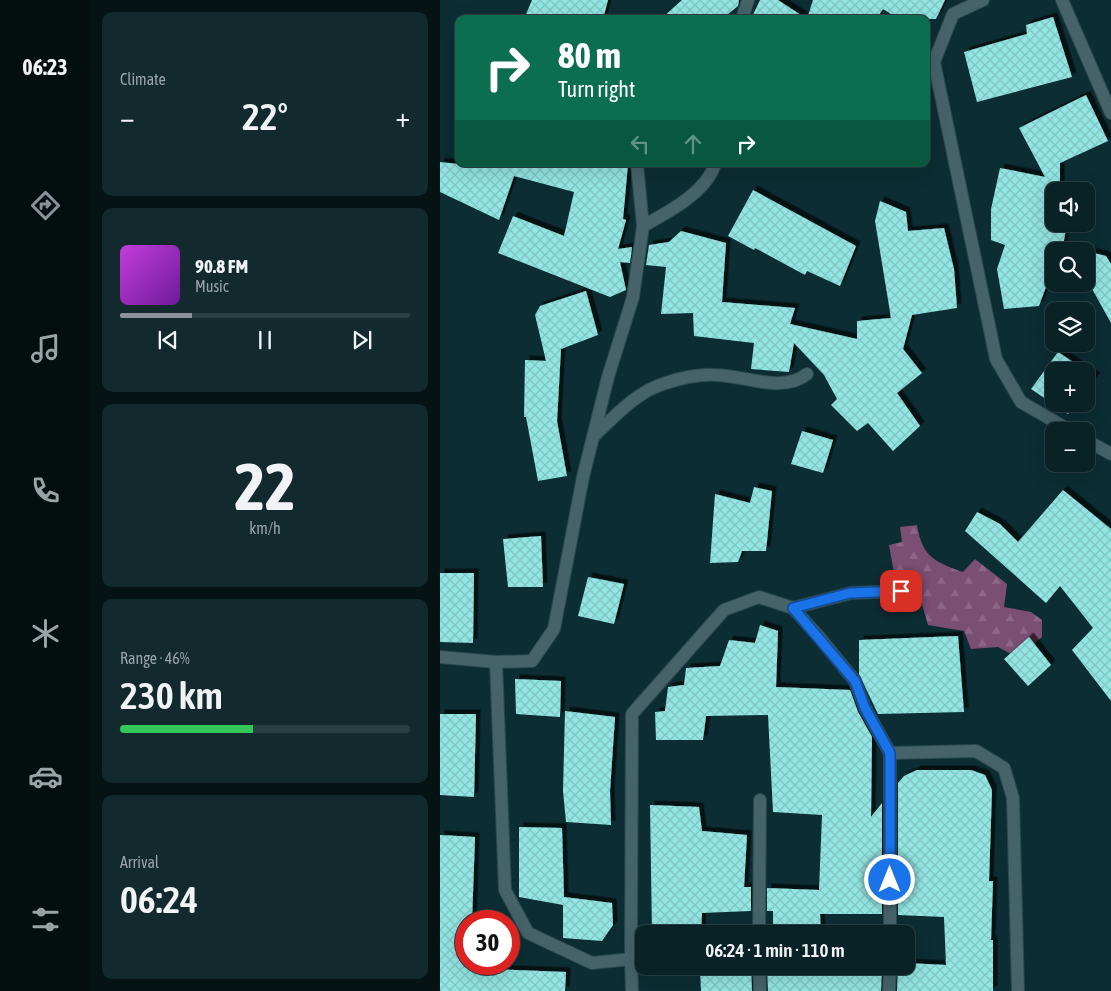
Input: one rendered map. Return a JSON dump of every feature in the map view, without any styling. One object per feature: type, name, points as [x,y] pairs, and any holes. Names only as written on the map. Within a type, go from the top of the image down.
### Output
[{"type":"street","points":[[743,15],[748,0]]},
{"type":"street","points":[[983,0],[953,14],[934,62],[996,359],[1020,402],[1055,422]]},
{"type":"street","points":[[1062,0],[1111,113]]},
{"type":"street","points":[[440,657],[496,662],[532,662],[554,629],[583,478],[633,297],[643,226],[638,167]]},
{"type":"street","points":[[643,226],[680,206],[712,173],[714,167]]},
{"type":"street","points":[[593,437],[631,401],[665,383],[714,374],[770,382],[797,382],[807,374]]},
{"type":"street","points":[[1095,445],[1111,454]]},
{"type":"street","points":[[793,608],[850,593],[901,591]]},
{"type":"street","points":[[632,991],[632,714],[724,610],[759,597],[793,608],[855,681],[865,708],[890,753],[890,925]]},
{"type":"street","points":[[496,662],[505,890],[528,933],[592,963],[631,958]]},
{"type":"street","points":[[890,753],[976,751],[1004,768],[1013,798],[1018,991]]},
{"type":"street","points":[[759,925],[760,800]]},
{"type":"street","points":[[759,975],[760,991]]},
{"type":"street","points":[[890,975],[890,991]]},
{"type":"green space","points":[[917,525],[922,544],[931,557],[937,561],[963,572],[975,559],[1007,584],[1004,607],[1031,612],[1042,620],[1042,637],[1017,657],[998,647],[971,649],[964,631],[928,625],[919,594],[895,579],[889,545],[902,542],[900,527]]},
{"type":"building","points":[[532,0],[608,0],[604,15],[526,15]]},
{"type":"building","points":[[682,0],[739,0],[738,6],[727,15],[665,15]]},
{"type":"building","points":[[760,0],[778,0],[801,15],[753,15]]},
{"type":"building","points":[[813,0],[945,0],[936,19],[930,19],[930,15],[893,15],[883,9],[879,15],[808,15]]},
{"type":"building","points":[[1053,17],[1072,77],[977,102],[964,52],[1027,34],[1026,25]]},
{"type":"building","points":[[1086,95],[1108,141],[1060,163],[1060,182],[1045,182],[1045,232],[1066,232],[1064,242],[1045,242],[1045,290],[1039,306],[1004,309],[997,269],[1005,245],[991,240],[991,209],[1000,168],[1045,177],[1019,128]]},
{"type":"building","points":[[440,162],[455,164],[455,167],[628,167],[623,219],[626,220],[618,249],[632,247],[630,263],[620,262],[626,290],[610,297],[498,253],[513,216],[564,236],[574,192],[514,176],[499,220],[440,192]]},
{"type":"building","points":[[753,190],[856,246],[840,286],[807,271],[805,275],[728,236]]},
{"type":"building","points":[[880,201],[906,212],[908,231],[944,228],[954,269],[957,308],[912,315],[903,349],[922,373],[897,393],[920,426],[893,451],[868,423],[857,431],[831,405],[837,399],[824,375],[794,343],[789,372],[751,369],[754,343],[694,336],[693,313],[661,314],[666,267],[646,265],[649,245],[669,242],[681,231],[726,243],[722,302],[795,308],[790,324],[857,339],[857,321],[891,318],[875,221]]},
{"type":"building","points":[[1095,253],[1106,256],[1111,264],[1111,323],[1094,292]]},
{"type":"building","points":[[586,291],[598,335],[561,349],[557,421],[567,476],[538,481],[526,417],[524,417],[525,360],[546,361],[535,315],[540,306]]},
{"type":"building","points":[[1058,352],[1073,362],[1051,362]]},
{"type":"building","points":[[1045,370],[1045,398],[1031,389]]},
{"type":"building","points":[[802,431],[833,440],[823,473],[791,464]]},
{"type":"building","points":[[754,487],[772,491],[766,551],[742,551],[738,562],[710,563],[715,494],[750,503]]},
{"type":"building","points":[[1063,490],[1111,529],[1111,701],[1072,650],[1093,628],[1060,586],[1046,603],[965,531],[977,512],[1000,524],[1018,542]]},
{"type":"building","points":[[541,536],[543,587],[508,587],[503,539]]},
{"type":"building","points":[[440,573],[474,573],[473,643],[440,642]]},
{"type":"building","points":[[588,577],[624,584],[614,624],[578,616]]},
{"type":"building","points":[[760,625],[778,631],[776,687],[850,690],[858,712],[872,737],[871,817],[882,803],[882,914],[820,914],[821,925],[773,925],[773,911],[767,911],[767,888],[819,890],[822,815],[773,812],[768,715],[706,716],[703,740],[656,740],[655,712],[665,711],[668,687],[684,685],[686,668],[720,666],[729,640],[755,643]]},
{"type":"building","points":[[958,636],[964,712],[878,714],[859,674],[859,640]]},
{"type":"building","points":[[1029,637],[1051,665],[1028,686],[1004,659]]},
{"type":"building","points":[[515,679],[561,681],[560,717],[516,714]]},
{"type":"building","points":[[565,711],[615,717],[610,791],[611,825],[566,822],[563,791]]},
{"type":"building","points":[[440,714],[476,714],[474,797],[440,795]]},
{"type":"building","points":[[917,770],[971,770],[985,775],[992,790],[989,881],[993,881],[991,940],[993,940],[993,991],[897,991],[898,975],[915,975],[915,963],[946,965],[944,917],[898,915],[898,783],[904,776]]},
{"type":"building","points":[[650,805],[699,807],[702,831],[747,835],[744,887],[751,887],[751,911],[702,913],[701,925],[652,925]]},
{"type":"building","points":[[519,827],[562,828],[564,897],[612,903],[613,925],[602,941],[563,938],[563,905],[519,897]]},
{"type":"building","points":[[440,835],[475,837],[472,910],[455,910],[455,975],[520,975],[520,970],[566,972],[565,991],[440,991]]},
{"type":"building","points":[[700,975],[751,975],[752,991],[701,991]]},
{"type":"building","points":[[767,975],[882,975],[881,991],[768,991]]},
{"type":"route","points":[[890,880],[890,753],[865,708],[855,681],[793,608],[850,593],[901,591]]}]
